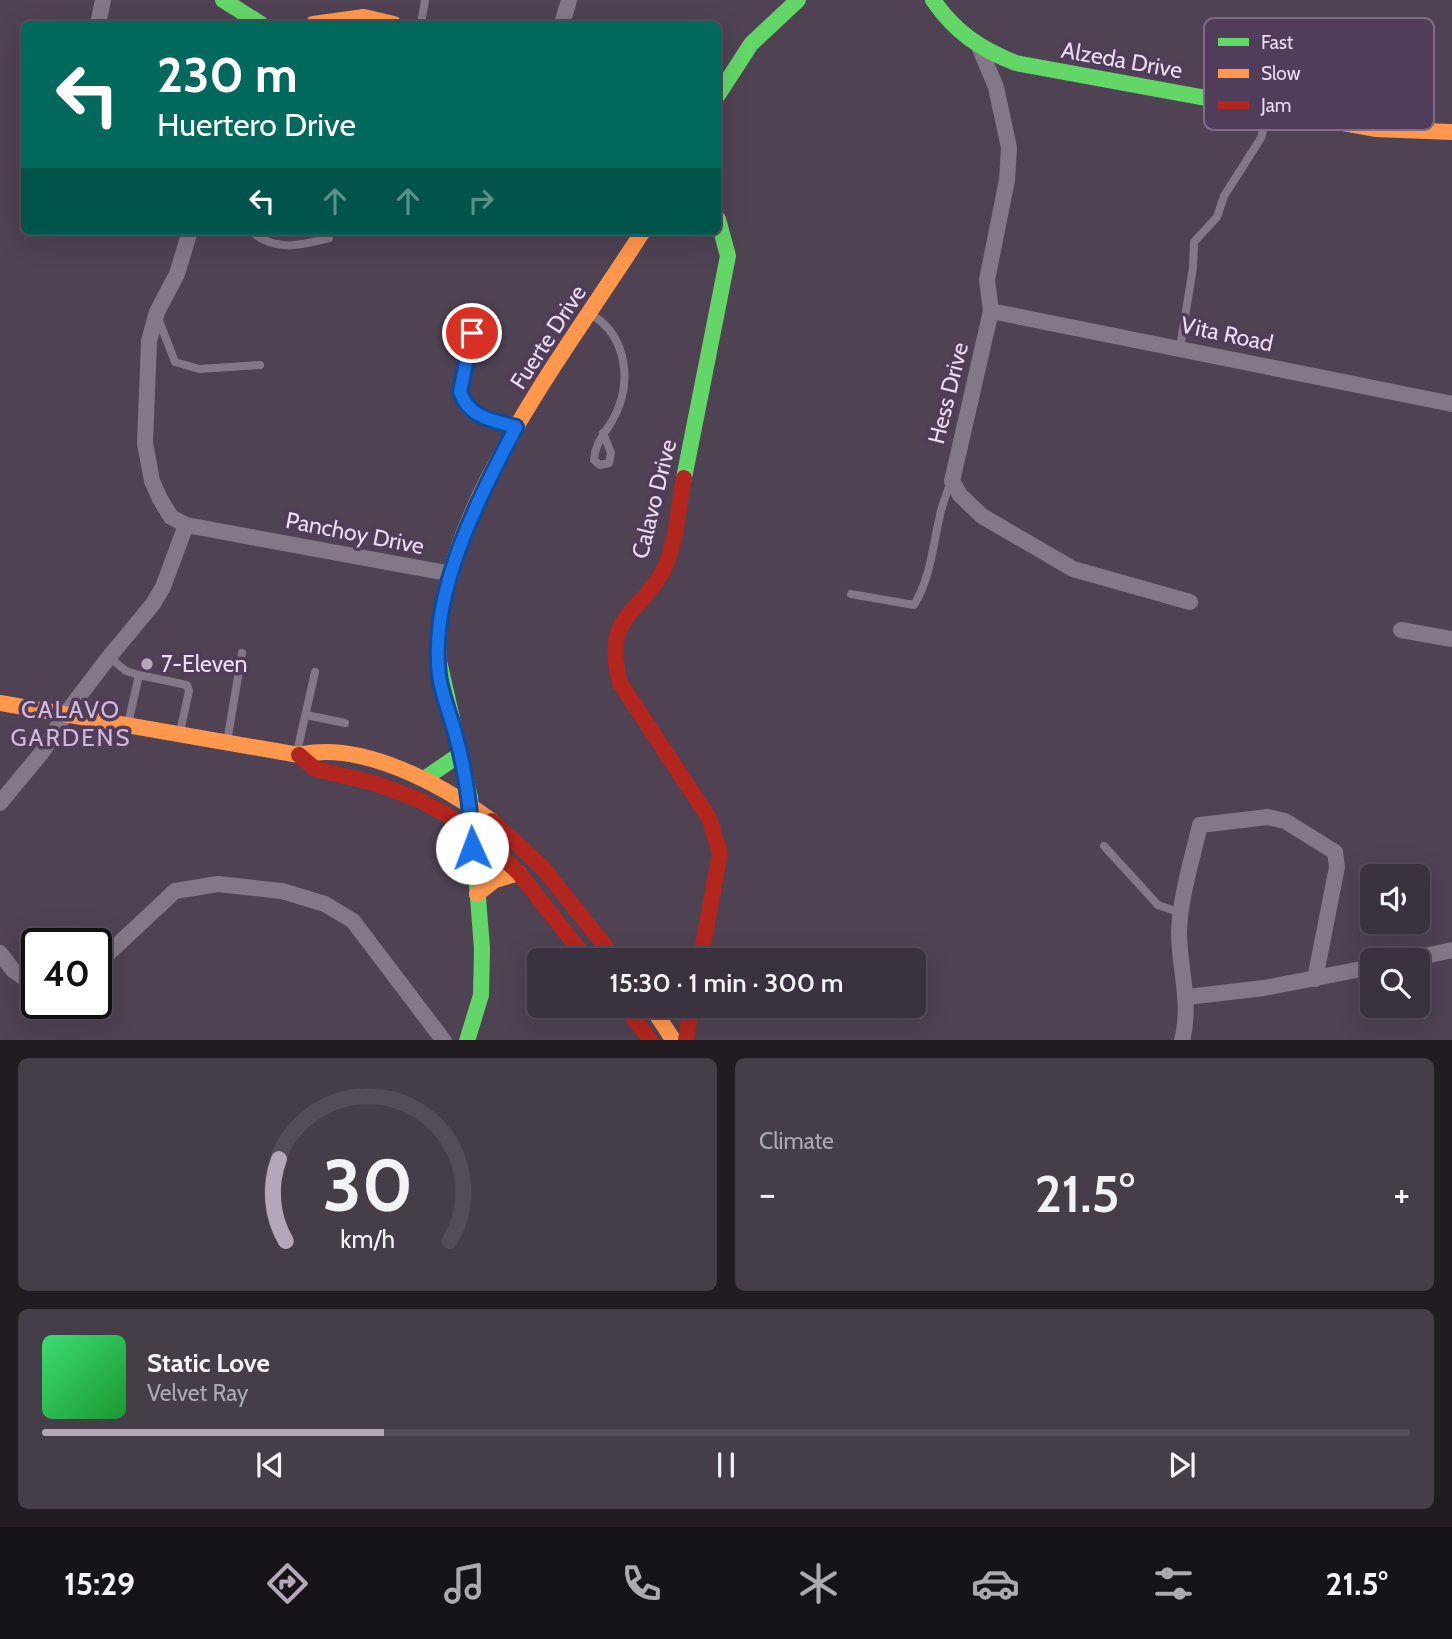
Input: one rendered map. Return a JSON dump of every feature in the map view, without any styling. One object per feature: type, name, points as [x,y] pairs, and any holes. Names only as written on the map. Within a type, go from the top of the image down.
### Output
[{"type":"main road","points":[[223,0],[253,16]]},
{"type":"main road","points":[[721,90],[751,44],[798,0]]},
{"type":"main road","name":"Alzeda Drive","points":[[933,0],[956,32],[980,50],[1016,63],[1053,71],[1204,98]]},
{"type":"main road","points":[[326,21],[352,15],[386,21]]},
{"type":"main road","name":"Alzeda Drive","points":[[1375,130],[1452,132]]},
{"type":"main road","name":"Calavo Drive","points":[[702,948],[720,853],[717,837],[709,818],[620,683],[615,654],[623,620],[664,569],[679,513],[728,256],[721,227]]},
{"type":"main road","name":"Fuerte Drive","points":[[467,1040],[476,1019],[482,985],[471,803],[438,663],[439,636],[452,574],[478,499],[516,427],[640,235]]},
{"type":"main road","points":[[0,703],[298,755],[322,748],[361,756],[424,779],[471,803],[516,840],[546,870],[607,948]]},
{"type":"main road","points":[[298,755],[315,769],[374,783],[416,799],[471,828],[519,873],[579,948]]},
{"type":"main road","points":[[424,779],[458,755]]},
{"type":"main road","points":[[477,894],[495,880],[519,873]]},
{"type":"main road","points":[[633,1018],[649,1040]]},
{"type":"main road","points":[[660,1018],[673,1040]]},
{"type":"main road","points":[[686,1040],[689,1018]]},
{"type":"street","points":[[99,21],[103,0]]},
{"type":"street","points":[[563,21],[569,0]]},
{"type":"street","name":"Hess Drive","points":[[952,481],[991,311],[988,280],[1007,180],[1009,148],[996,87],[980,50]]},
{"type":"street","points":[[0,803],[43,751],[64,716],[109,657],[142,620],[158,596],[186,525],[171,517],[159,499],[152,481],[145,443],[149,341],[157,315],[177,274],[189,235]]},
{"type":"street","name":"Vita Road","points":[[991,311],[1452,404]]},
{"type":"street","points":[[472,333],[460,392],[463,399],[475,414],[516,427]]},
{"type":"street","points":[[952,481],[960,495],[982,516],[1073,569],[1190,602]]},
{"type":"street","name":"Panchoy Drive","points":[[186,525],[452,574]]},
{"type":"street","points":[[1401,630],[1452,639]]},
{"type":"street","points":[[1182,1040],[1187,997],[1179,934],[1200,825],[1268,817],[1285,821],[1335,852],[1337,867],[1315,978]]},
{"type":"street","points":[[112,949],[164,898],[175,891],[218,884],[282,891],[325,904],[353,921],[443,1040]]},
{"type":"street","points":[[1430,955],[1452,950]]},
{"type":"street","points":[[0,953],[13,970],[21,975]]},
{"type":"street","points":[[1187,997],[1264,988],[1360,969]]},
{"type":"lane","points":[[422,21],[425,0]]},
{"type":"lane","points":[[1180,347],[1192,280],[1194,242],[1217,217],[1224,196],[1261,138],[1263,130]]},
{"type":"lane","points":[[256,235],[284,247],[329,237]]},
{"type":"lane","points":[[590,313],[607,324],[618,341],[624,359],[624,384],[613,419],[603,433]]},
{"type":"lane","points":[[157,315],[175,362],[199,369],[260,365]]},
{"type":"lane","points":[[851,594],[914,606],[924,590],[944,497],[952,481]]},
{"type":"lane","points":[[227,742],[242,653]]},
{"type":"lane","points":[[109,657],[126,671],[187,685],[189,691],[179,735]]},
{"type":"lane","points":[[298,755],[315,672]]},
{"type":"lane","points":[[128,726],[139,675]]},
{"type":"lane","points":[[306,715],[345,723]]},
{"type":"lane","points":[[1104,846],[1158,905],[1181,913]]},
{"type":"traffic: fast","points":[[223,0],[256,21]]},
{"type":"traffic: fast","points":[[721,90],[751,44],[798,0]]},
{"type":"traffic: fast","points":[[933,0],[950,21],[969,38],[1016,63],[1204,98]]},
{"type":"traffic: fast","points":[[684,478],[728,256],[721,230]]},
{"type":"traffic: fast","points":[[439,661],[470,797],[482,948],[481,995],[467,1040]]},
{"type":"traffic: fast","points":[[424,779],[459,755]]},
{"type":"traffic: slow","points":[[335,21],[364,17],[381,21]]},
{"type":"traffic: slow","points":[[1401,130],[1452,132]]},
{"type":"traffic: slow","points":[[439,661],[442,607],[457,551],[481,494],[544,381],[640,235]]},
{"type":"traffic: slow","points":[[0,703],[299,755],[323,752],[375,760],[426,780],[492,821]]},
{"type":"traffic: slow","points":[[477,894],[495,880],[519,873]]},
{"type":"traffic: slow","points":[[659,1018],[673,1040]]},
{"type":"traffic: jam","points":[[684,478],[668,559],[654,585],[619,629],[616,660],[620,683],[709,818],[720,853],[702,948]]},
{"type":"traffic: jam","points":[[299,755],[315,769],[374,783],[417,799],[471,828],[519,873],[578,948]]},
{"type":"traffic: jam","points":[[492,821],[543,868],[607,948]]},
{"type":"traffic: jam","points":[[633,1018],[650,1040]]},
{"type":"traffic: jam","points":[[686,1040],[689,1018]]},
{"type":"place","name":"7-Eleven","points":[[147,664]]},
{"type":"district","name":"CALAVO GARDENS","points":[[71,723]]},
{"type":"route","points":[[472,333],[460,392],[463,399],[475,414],[516,427],[478,499],[452,574],[439,636],[439,676],[471,803],[472,848]]}]
